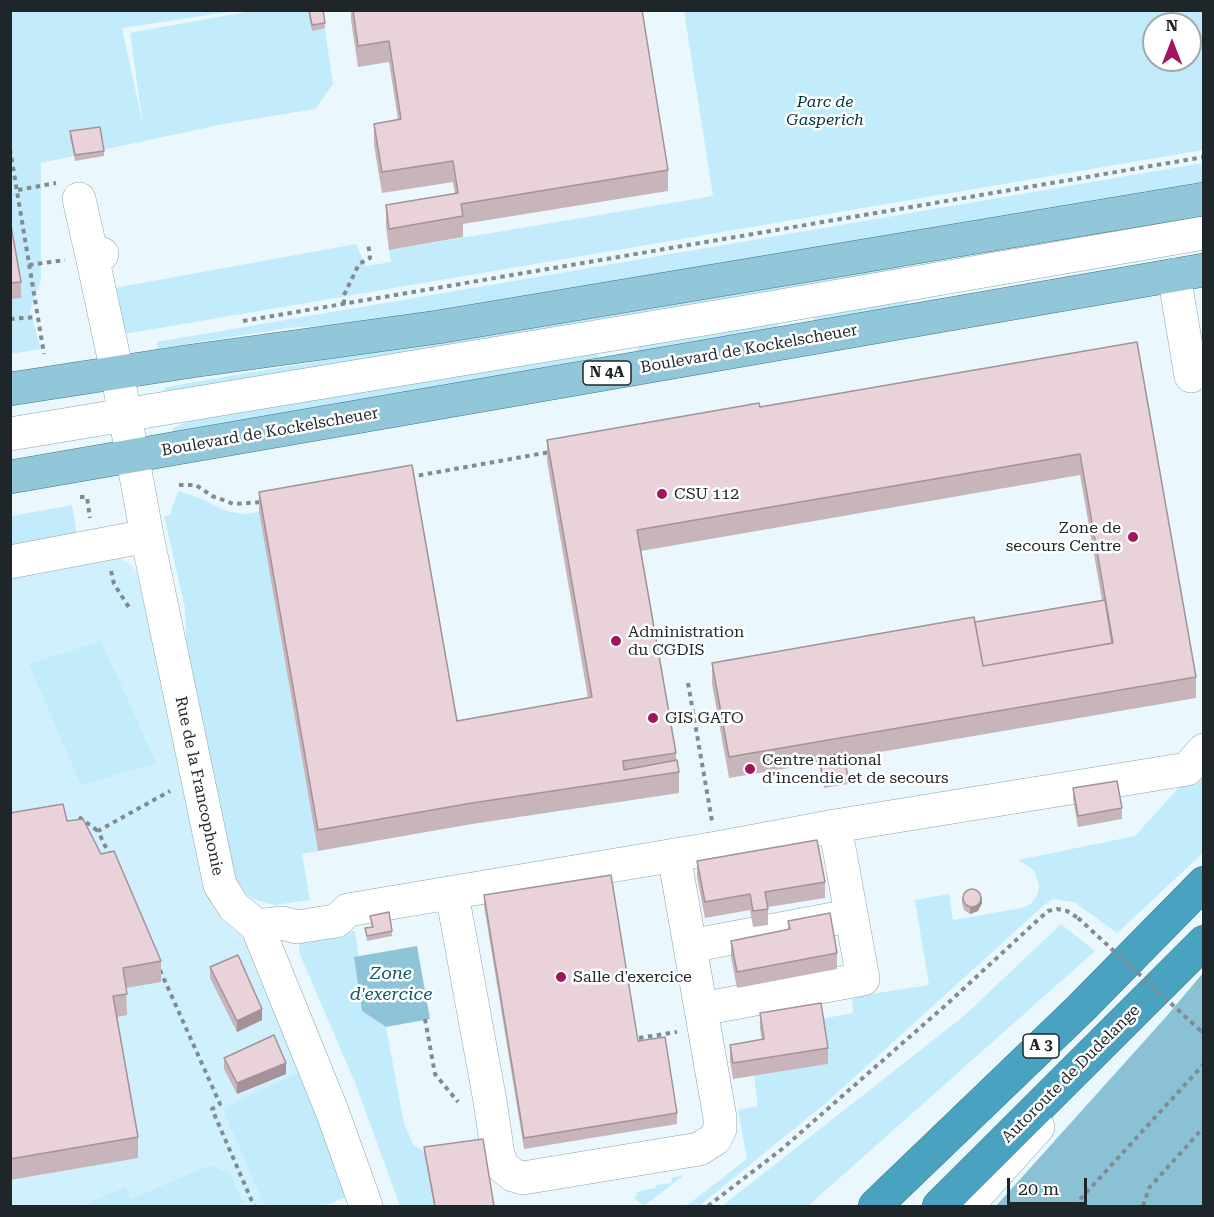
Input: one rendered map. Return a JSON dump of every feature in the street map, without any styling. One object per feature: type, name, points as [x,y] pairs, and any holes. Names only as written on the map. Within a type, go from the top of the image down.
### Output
[{"type":"highway","name":"A 3","points":[[875,1206],[1080,1009],[1203,883]]},
{"type":"highway","name":"Autoroute de Dudelange","points":[[939,1206],[1203,943]]},
{"type":"main road","points":[[10,388],[438,327],[1203,199]]},
{"type":"main road","name":"Boulevard de Kockelscheuer","points":[[10,477],[1189,272]]},
{"type":"street","name":"Rue de la Francophonie","points":[[79,199],[97,255],[147,536],[220,885],[234,907],[270,924],[366,1206]]},
{"type":"street","points":[[1070,221],[1080,291]]},
{"type":"street","points":[[10,434],[797,304],[1203,233]]},
{"type":"street","points":[[936,243],[949,314]]},
{"type":"street","points":[[1189,272],[1191,376]]},
{"type":"street","points":[[797,304],[802,340]]},
{"type":"street","points":[[620,333],[625,370]]},
{"type":"street","points":[[10,562],[147,536]]},
{"type":"street","points":[[270,924],[293,911],[336,904],[348,910],[452,894],[835,826],[1187,770],[1203,750]]},
{"type":"street","points":[[701,1009],[863,979],[835,826]]},
{"type":"street","points":[[452,894],[498,1155],[503,1167],[513,1175],[523,1178],[699,1149],[715,1139],[720,1129],[720,1118],[674,855]]},
{"type":"street","points":[[690,946],[852,916]]},
{"type":"street","points":[[967,1206],[1203,943]]},
{"type":"path","points":[[10,149],[44,355]]},
{"type":"path","points":[[239,322],[1203,158]]},
{"type":"path","points":[[344,304],[344,295],[359,264],[369,258],[368,242]]},
{"type":"path","points":[[10,319],[37,317]]},
{"type":"path","points":[[38,356],[55,354]]},
{"type":"path","points":[[402,479],[550,452]]},
{"type":"path","points":[[179,485],[196,485],[212,496],[234,504],[268,502]]},
{"type":"path","points":[[688,683],[697,732]]},
{"type":"path","points":[[98,831],[171,790]]},
{"type":"path","points":[[79,817],[98,831],[113,863]]},
{"type":"path","points":[[708,1206],[782,1149],[947,1004],[1048,911],[1057,909],[1067,911],[1078,918],[1202,1032]]},
{"type":"path","points":[[157,962],[220,1104],[212,1108],[254,1206]]},
{"type":"path","points":[[425,1019],[434,1069]]},
{"type":"path","points":[[1074,1206],[1203,1064]]},
{"type":"path","points":[[1143,1206],[1149,1188],[1203,1127]]},
{"type":"shaded area","points":[[120,558],[133,566],[137,573],[211,904],[221,920],[246,939],[343,1168],[324,1206],[245,1206],[230,1173],[210,1165],[130,1199],[126,1188],[81,1206],[11,1206],[11,574]]},
{"type":"shaded area","points":[[1203,973],[1203,1206],[996,1206],[1165,1018]]},
{"type":"green space","points":[[11,11],[235,11],[122,28],[143,125],[130,33],[251,11],[322,11],[333,84],[315,109],[224,124],[41,163],[41,280],[30,310],[41,349],[11,354]]},
{"type":"green space","name":"Parc de Gasperich","points":[[684,11],[1203,11],[1203,150],[124,334],[109,289],[356,244],[366,266],[391,262],[389,250],[713,196]]},
{"type":"green space","points":[[1203,163],[1203,182],[368,323],[287,328],[157,349],[157,342]]},
{"type":"green space","points":[[897,262],[901,265],[900,270],[165,393],[164,390],[165,387]]},
{"type":"green space","points":[[907,299],[909,306],[814,321],[814,317]]},
{"type":"green space","points":[[777,322],[779,328],[640,355],[638,350],[638,346]]},
{"type":"green space","points":[[598,353],[599,360],[172,434],[173,428],[196,418]]},
{"type":"green space","points":[[179,491],[227,511],[242,514],[259,512],[318,851],[302,854],[310,900],[275,905],[263,902],[251,898],[235,878],[187,665],[185,608],[164,516],[171,515]]},
{"type":"green space","points":[[72,505],[77,535],[11,546],[11,516]]},
{"type":"green space","points":[[101,641],[156,763],[81,785],[29,664]]},
{"type":"green space","points":[[1203,761],[1203,853],[1117,933],[1074,902],[1053,899],[826,1103],[699,1206],[686,1206],[747,1159],[738,1110],[758,1106],[754,1076],[827,1064],[821,1019],[853,1013],[852,997],[929,985],[915,900],[949,894],[953,920],[1022,908],[1031,904],[1038,893],[1039,885],[1034,870],[1018,860],[1135,836]]},
{"type":"green space","points":[[1061,924],[1095,951],[808,1206],[722,1206],[964,1016]]},
{"type":"green space","points":[[355,931],[359,957],[354,957],[362,1011],[386,1027],[404,1124],[413,1144],[424,1152],[434,1206],[400,1206],[356,1085],[299,952],[302,941],[308,938]]},
{"type":"green space","points":[[303,1070],[351,1195],[324,1206],[265,1206],[223,1109]]},
{"type":"green space","points":[[210,1165],[230,1173],[245,1206],[81,1206],[126,1187],[130,1199]]},
{"type":"green space","points":[[684,1175],[644,1206],[634,1197],[637,1196],[637,1192],[656,1188],[656,1185],[671,1183],[672,1178]]},
{"type":"water","name":"Zone d'exercice","points":[[417,946],[430,1019],[386,1027],[362,1011],[354,957]]},
{"type":"building","points":[[309,10],[323,10],[325,23],[312,25]]},
{"type":"building","points":[[353,10],[642,10],[668,170],[461,204],[463,216],[389,229],[386,205],[458,193],[453,161],[382,172],[374,124],[401,119],[389,41],[358,46]]},
{"type":"building","points":[[100,127],[104,151],[75,155],[70,131]]},
{"type":"building","points":[[10,220],[21,282],[10,283]]},
{"type":"building","points":[[1137,342],[1196,677],[729,757],[712,663],[974,617],[983,666],[1113,643],[1080,454],[637,530],[676,753],[623,761],[624,770],[677,760],[679,772],[472,803],[318,830],[259,492],[412,465],[457,721],[592,697],[547,440],[759,403],[760,407]]},
{"type":"building","points":[[1105,600],[1112,643],[983,666],[975,622]]},
{"type":"building","points":[[844,753],[848,779],[824,783],[819,757]]},
{"type":"building","points":[[1117,781],[1122,808],[1078,816],[1073,788]]},
{"type":"building","points":[[63,804],[67,821],[83,819],[101,854],[114,851],[161,961],[123,968],[127,994],[113,996],[138,1137],[10,1159],[10,813]]},
{"type":"building","points":[[817,840],[825,882],[765,892],[768,909],[753,911],[750,894],[705,902],[697,861]]},
{"type":"building","name":"Salle d'exercice","points":[[611,875],[638,1041],[665,1037],[677,1113],[524,1138],[484,895]]},
{"type":"building","points":[[968,889],[976,889],[981,894],[979,905],[968,907],[963,902],[963,894]]},
{"type":"building","points":[[389,912],[392,931],[367,936],[365,928],[373,927],[370,916]]},
{"type":"building","points":[[830,913],[837,953],[737,972],[731,941],[790,929],[788,921]]},
{"type":"building","points":[[238,955],[262,1009],[237,1021],[210,967]]},
{"type":"building","points":[[821,1003],[828,1048],[733,1063],[730,1045],[764,1039],[760,1013]]},
{"type":"building","points":[[274,1035],[286,1063],[237,1083],[224,1058]]},
{"type":"building","points":[[483,1139],[494,1206],[435,1206],[424,1147]]},
{"type":"place","name":"CSU 112","points":[[662,494]]},
{"type":"place","name":"Zone de secours Centre","points":[[1133,537]]},
{"type":"place","name":"Administration du CGDIS","points":[[616,641]]},
{"type":"place","name":"GIS GATO","points":[[653,718]]},
{"type":"place","name":"Centre national d'incendie et de secours","points":[[750,769]]},
{"type":"place","name":"Salle d'exercice","points":[[561,977]]}]
